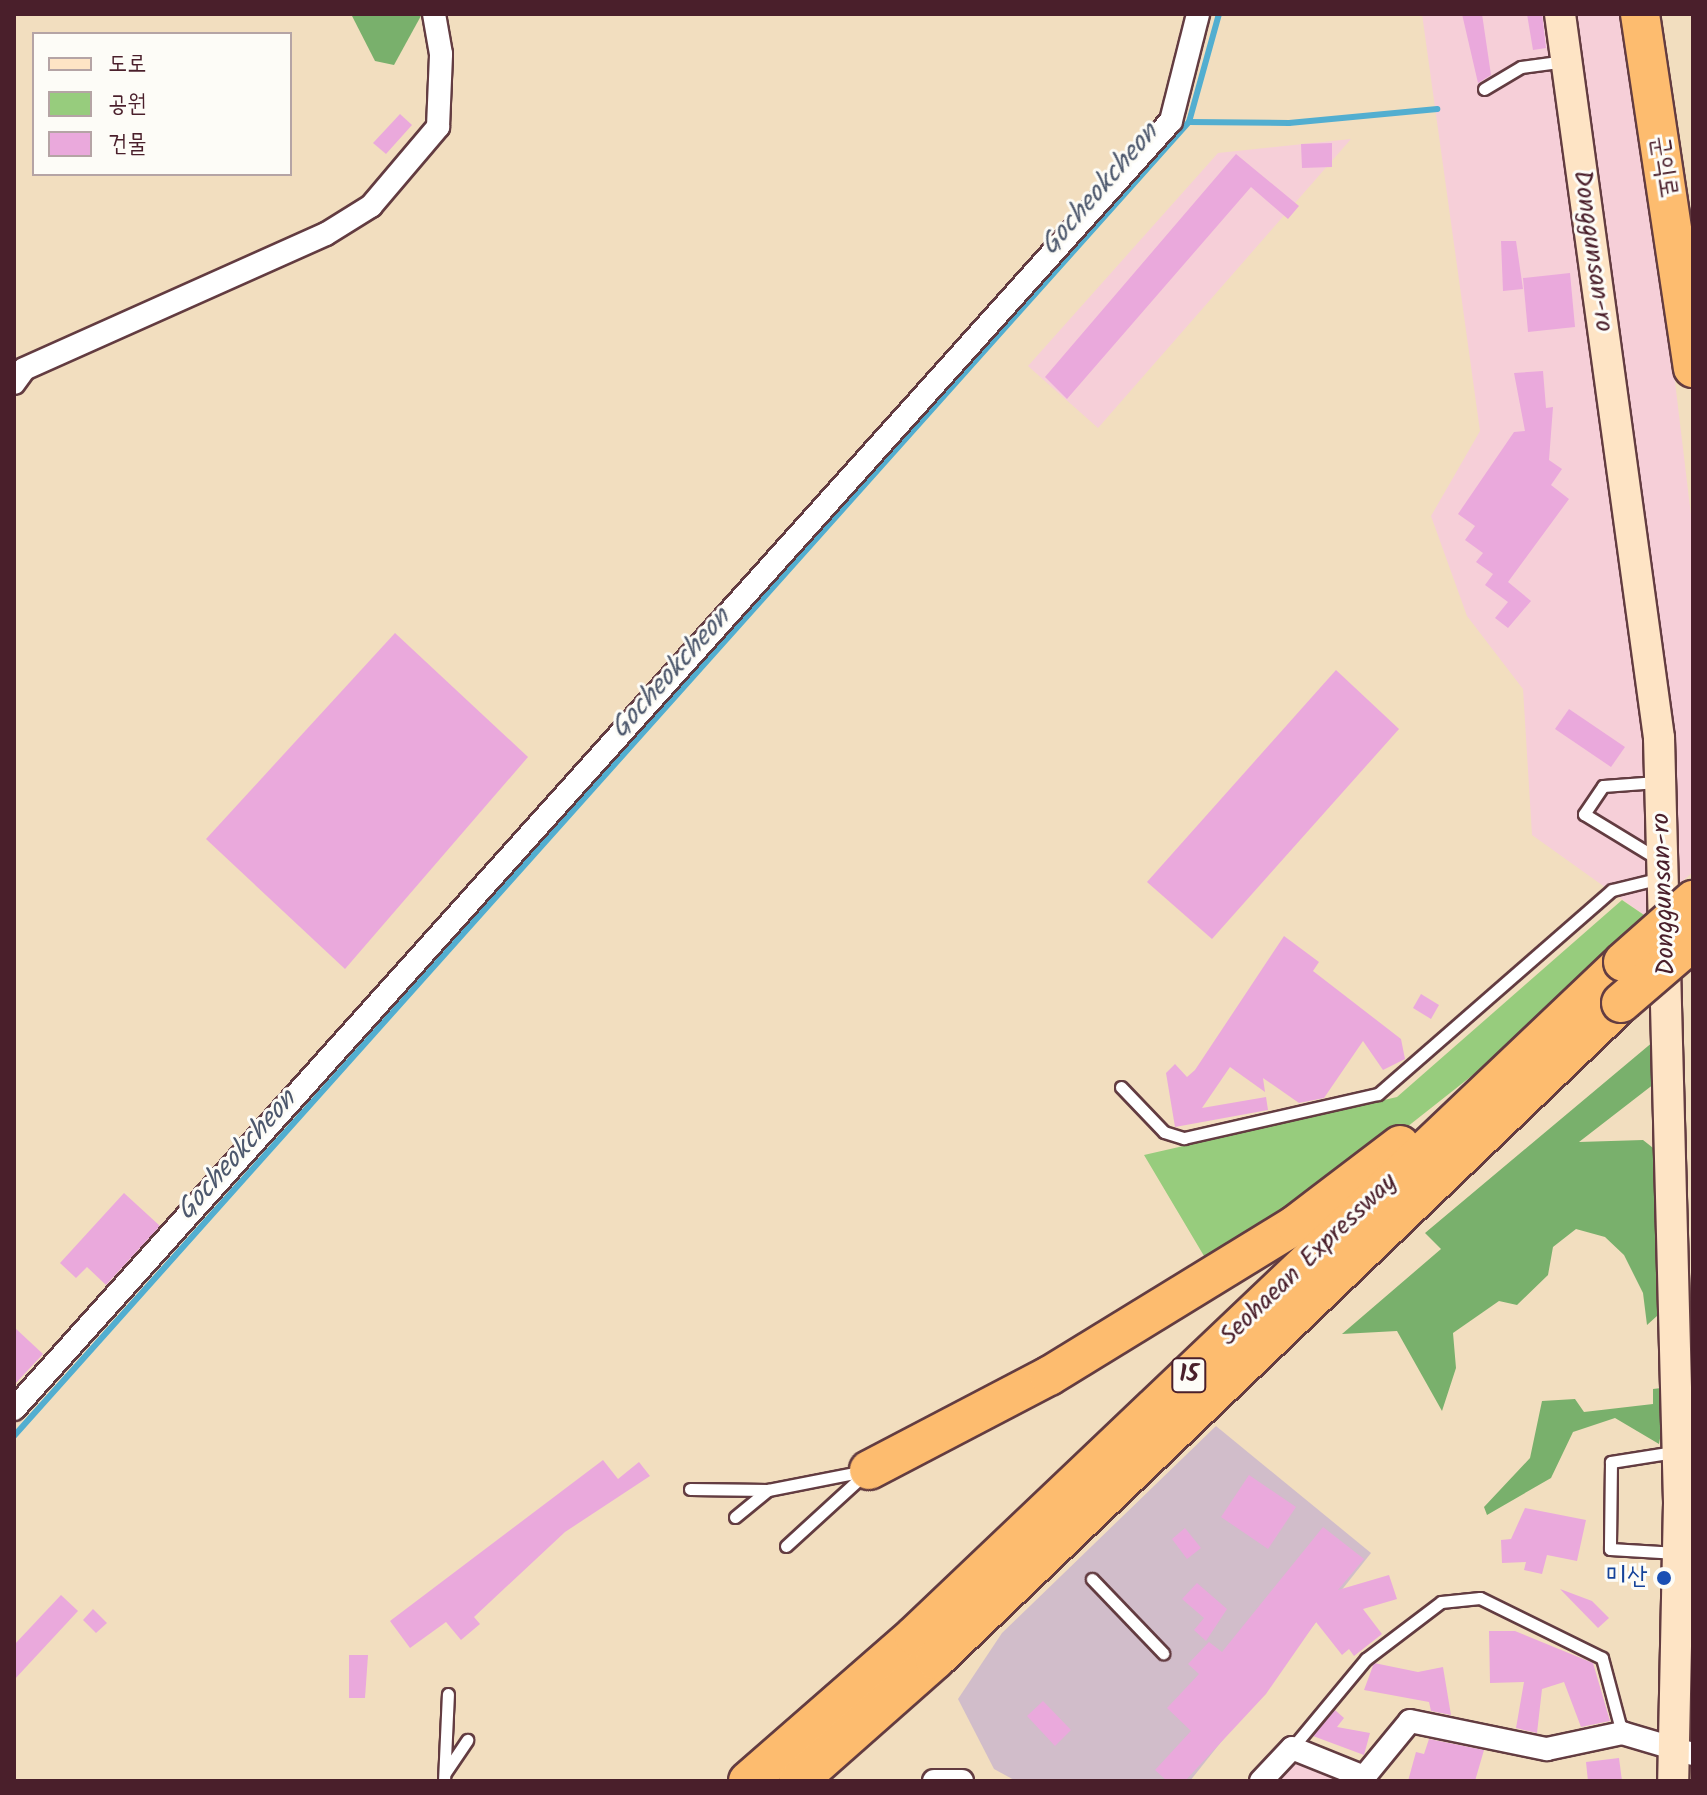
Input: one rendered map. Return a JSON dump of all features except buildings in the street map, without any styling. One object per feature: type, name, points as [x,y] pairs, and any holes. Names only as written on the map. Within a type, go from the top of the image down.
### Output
[{"type":"highway","name":"군익로","points":[[1640,14],[1693,368]]},
{"type":"highway","points":[[1665,14],[1693,195]]},
{"type":"highway","name":"Seohaean Expressway","points":[[748,1781],[925,1626],[1623,962],[1675,880]]},
{"type":"highway","name":"Seohaean Expressway","points":[[798,1781],[935,1660],[1621,1003],[1693,941]]},
{"type":"highway","points":[[869,1470],[1049,1376],[1295,1225],[1557,1024]]},
{"type":"street","points":[[14,383],[24,369],[326,234],[371,206],[438,127],[441,54],[434,14]]},
{"type":"street","points":[[14,1409],[1171,121],[1198,14]]},
{"type":"street","name":"Donggunsan-ro","points":[[1560,14],[1675,880],[1678,1452],[1686,1502],[1678,1553],[1684,1752],[1673,1781]]},
{"type":"street","points":[[1261,1781],[1292,1748],[1364,1777],[1410,1721],[1547,1749],[1622,1733],[1684,1752]]},
{"type":"street","points":[[934,1781],[962,1781]]},
{"type":"lane","points":[[1484,89],[1521,67],[1566,61]]},
{"type":"lane","points":[[1661,782],[1603,786],[1584,814],[1675,880]]},
{"type":"lane","points":[[1121,1087],[1164,1132],[1184,1138],[1378,1094],[1612,890],[1675,880]]},
{"type":"lane","points":[[1678,1452],[1611,1462],[1610,1549],[1678,1553]]},
{"type":"lane","points":[[690,1489],[768,1490],[869,1470]]},
{"type":"lane","points":[[786,1546],[869,1470]]},
{"type":"lane","points":[[735,1517],[768,1490]]},
{"type":"lane","points":[[1092,1579],[1163,1653]]},
{"type":"lane","points":[[1292,1748],[1366,1659],[1441,1602],[1480,1598],[1602,1658],[1622,1733]]},
{"type":"lane","points":[[445,1777],[448,1694]]},
{"type":"lane","points":[[445,1777],[467,1740]]},
{"type":"shaded area","points":[[1422,14],[1631,14],[1693,532],[1693,872],[1644,915],[1532,835],[1523,689],[1467,616],[1431,516],[1480,431]]},
{"type":"shaded area","points":[[1351,139],[1098,428],[1028,366],[1218,153]]},
{"type":"shaded area","points":[[1216,1426],[1371,1553],[1190,1781],[1016,1781],[994,1769],[958,1699],[1002,1633]]},
{"type":"shaded area","points":[[1299,1756],[1339,1781],[1265,1781]]},
{"type":"green space","points":[[351,14],[422,14],[394,65],[375,61]]},
{"type":"green space","points":[[1622,900],[1644,915],[1521,1037],[1317,1198],[1207,1261],[1144,1155],[1397,1097]]},
{"type":"green space","points":[[1660,1036],[1663,1077],[1579,1142],[1643,1140],[1662,1155],[1667,1307],[1647,1325],[1643,1293],[1624,1255],[1605,1237],[1576,1229],[1553,1247],[1548,1275],[1517,1305],[1499,1301],[1453,1333],[1456,1368],[1442,1411],[1397,1331],[1342,1334],[1441,1249],[1425,1233]]},
{"type":"green space","points":[[1669,1387],[1659,1444],[1615,1418],[1573,1432],[1551,1478],[1487,1515],[1484,1507],[1530,1458],[1542,1401],[1575,1399],[1584,1412],[1653,1404],[1653,1389]]},
{"type":"waterway","points":[[1189,122],[1219,14]]},
{"type":"waterway","name":"Gocheokcheon","points":[[14,1436],[1189,122],[1289,123],[1437,109]]},
{"type":"place","name":"미산","points":[[1664,1578]]}]
